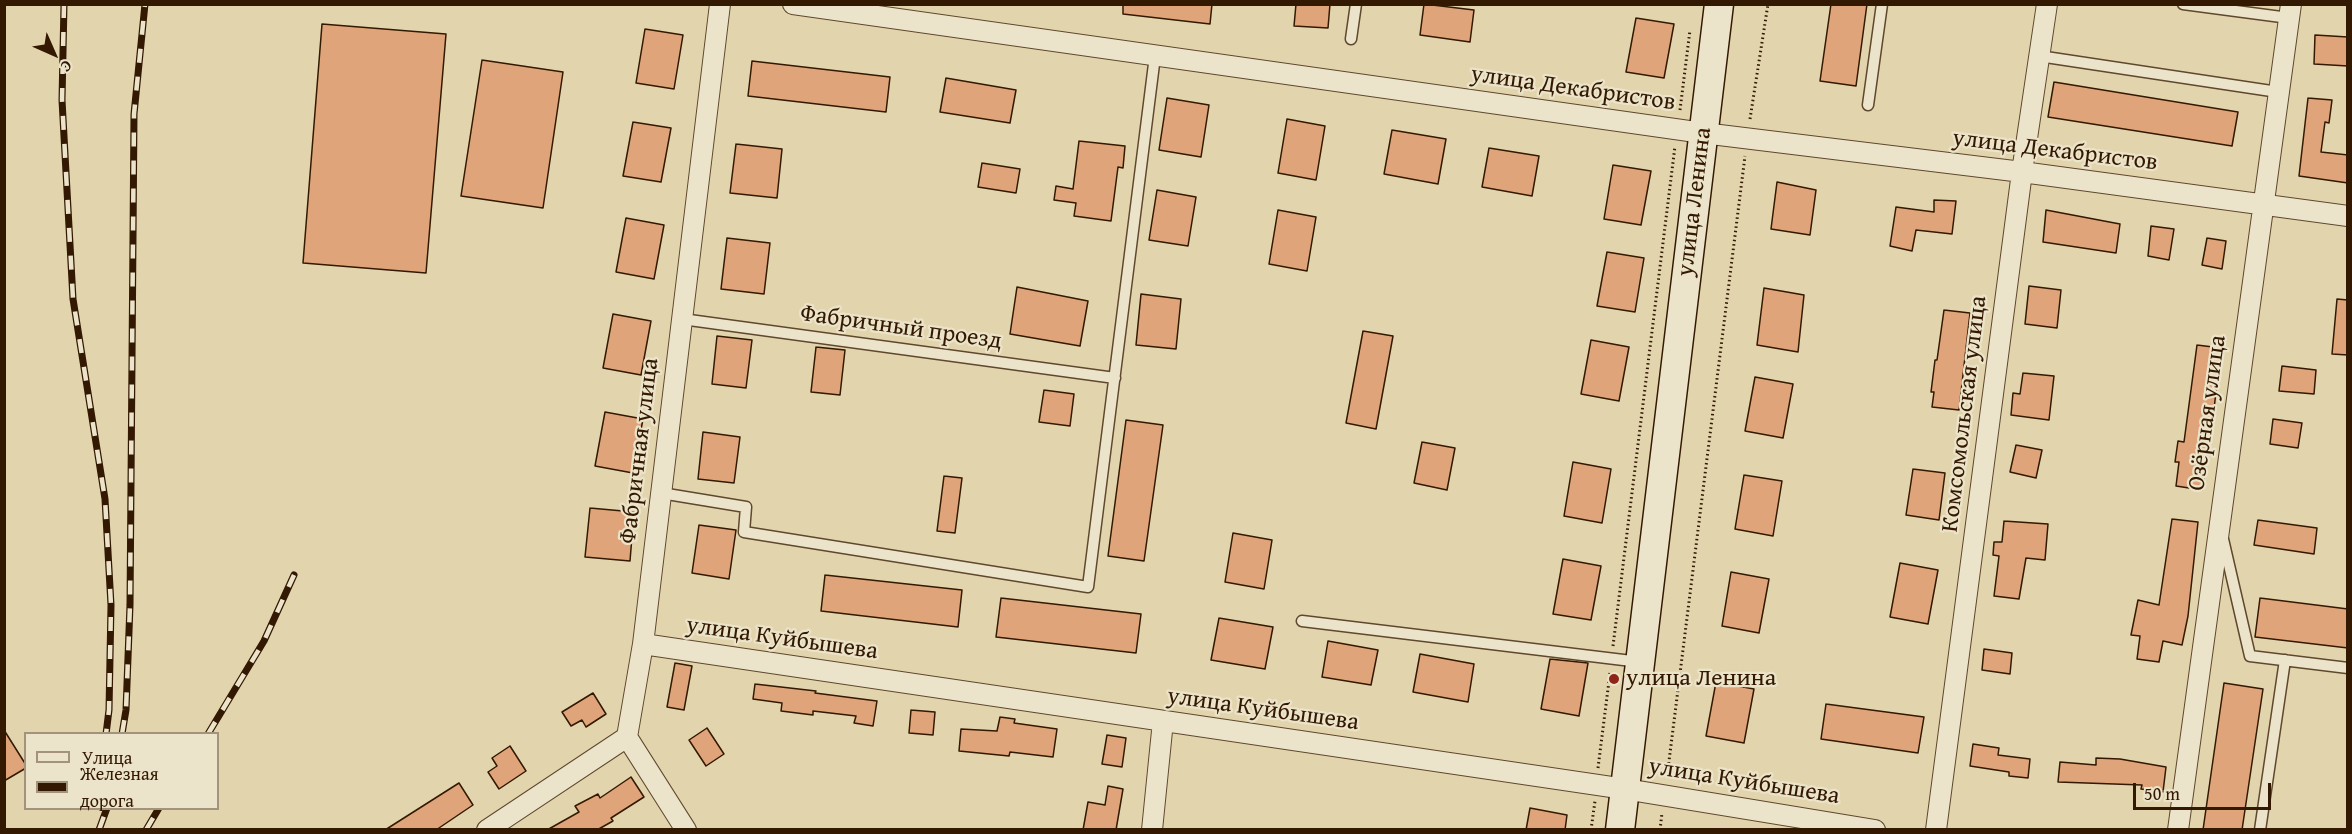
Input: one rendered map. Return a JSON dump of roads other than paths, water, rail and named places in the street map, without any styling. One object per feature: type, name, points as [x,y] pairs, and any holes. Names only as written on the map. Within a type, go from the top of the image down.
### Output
[{"type":"main road","name":"улица Ленина","points":[[1620,830],[1640,662],[1690,131],[1719,4]]},
{"type":"street","name":"Фабричная улица","points":[[627,737],[643,644],[720,4]]},
{"type":"street","name":"улица Декабристов","points":[[793,4],[1747,139],[2022,172],[2348,216]]},
{"type":"street","name":"Комсомольская улица","points":[[1936,830],[2022,172],[2047,4]]},
{"type":"street","name":"Озёрная улица","points":[[2178,830],[2290,11]]},
{"type":"street","name":"улица Куйбышева","points":[[643,644],[1665,795],[1875,830]]},
{"type":"street","points":[[1152,830],[1163,721]]},
{"type":"street","points":[[487,830],[627,737],[686,830]]},
{"type":"lane","points":[[1352,39],[1356,4]]},
{"type":"lane","points":[[1868,105],[1882,4]]},
{"type":"lane","points":[[2183,4],[2290,11]]},
{"type":"lane","points":[[661,493],[746,507],[744,532],[1088,587],[1155,56]]},
{"type":"lane","points":[[2039,56],[2278,92]]},
{"type":"lane","name":"Фабричный проезд","points":[[682,319],[1115,378]]},
{"type":"lane","points":[[2219,521],[2250,656],[2348,668]]},
{"type":"lane","points":[[1302,621],[1640,662]]},
{"type":"lane","points":[[2260,830],[2285,660]]},
{"type":"railway","points":[[64,4],[62,100],[73,299],[105,499],[111,605],[109,710],[106,732]]},
{"type":"railway","points":[[122,732],[126,710],[130,605],[134,114],[145,4]]},
{"type":"railway","points":[[209,732],[264,641],[294,575]]},
{"type":"railway","points":[[99,830],[106,810]]},
{"type":"railway","points":[[146,830],[158,810]]},
{"type":"place","name":"улица Ленина","points":[[1614,679]]}]
